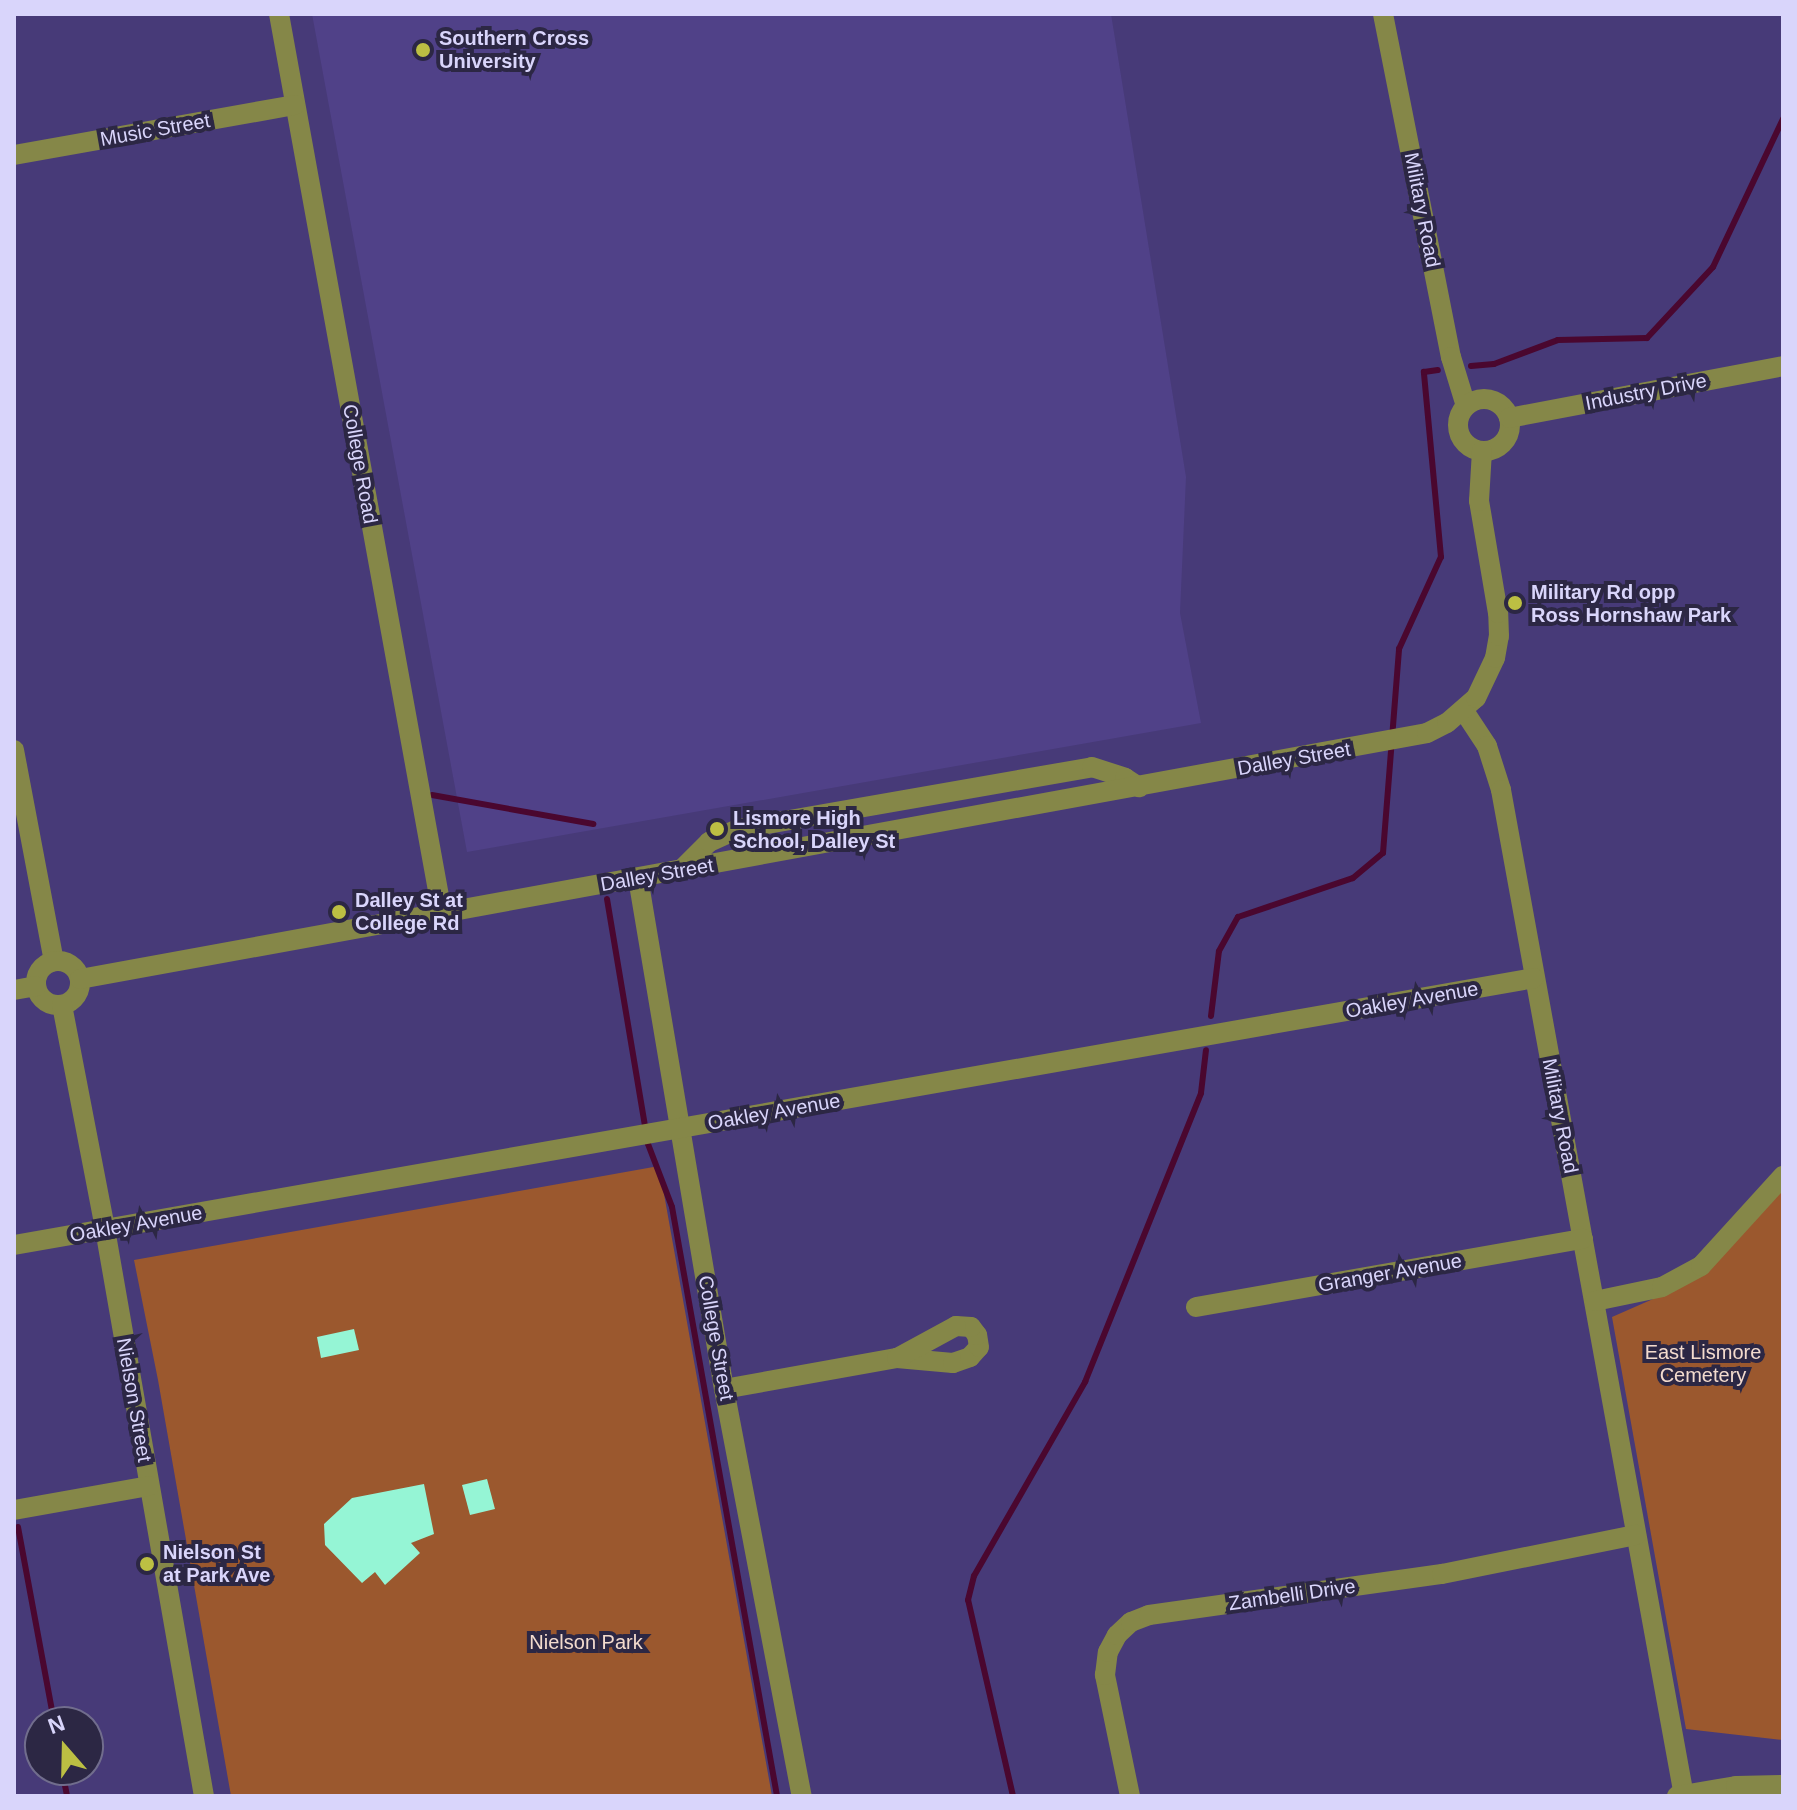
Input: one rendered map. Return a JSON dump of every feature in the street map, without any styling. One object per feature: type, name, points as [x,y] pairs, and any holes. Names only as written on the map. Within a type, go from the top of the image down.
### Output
[{"type":"street","name":"College Road","points":[[279,14],[442,913]]},
{"type":"street","name":"Military Road","points":[[1383,14],[1451,357],[1466,406]]},
{"type":"street","name":"Music Street","points":[[14,155],[295,105]]},
{"type":"street","name":"Industry Drive","points":[[1509,418],[1783,366]]},
{"type":"street","points":[[1480,399],[1495,401],[1509,418],[1505,442],[1482,451],[1474,450],[1460,438],[1458,421],[1466,406],[1480,399]]},
{"type":"street","points":[[1464,711],[1488,677],[1499,636],[1479,501],[1482,451]]},
{"type":"street","name":"Military Road","points":[[1464,711],[1487,746],[1501,790],[1684,1796]]},
{"type":"street","name":"Dalley Street","points":[[80,979],[1406,739],[1447,723],[1464,711]]},
{"type":"street","points":[[14,750],[54,961]]},
{"type":"street","points":[[681,870],[709,842],[738,829],[1092,767],[1125,778],[1139,787]]},
{"type":"street","name":"College Street","points":[[638,878],[724,1389],[802,1796]]},
{"type":"street","points":[[54,961],[68,963],[80,979],[78,993],[62,1005],[48,1003],[36,986],[38,973],[54,961]]},
{"type":"street","name":"Oakley Avenue","points":[[22,1244],[1534,978]]},
{"type":"street","points":[[14,990],[36,986]]},
{"type":"street","name":"Nielson Street","points":[[62,1005],[105,1229],[204,1796]]},
{"type":"street","points":[[1595,1301],[1662,1287],[1701,1266],[1783,1176]]},
{"type":"street","name":"Granger Avenue","points":[[1196,1307],[1583,1239]]},
{"type":"street","points":[[724,1389],[897,1358]]},
{"type":"street","points":[[14,1510],[149,1486]]},
{"type":"street","name":"Zambelli Drive","points":[[1130,1796],[1105,1675],[1108,1652],[1117,1635],[1131,1622],[1149,1615],[1442,1574],[1636,1535]]},
{"type":"street","points":[[1677,1796],[1736,1786],[1783,1785]]},
{"type":"shaded area","points":[[312,14],[1111,14],[1186,477],[1180,613],[1201,723],[467,852]]},
{"type":"green space","name":"Nielson Park","points":[[659,1166],[772,1796],[231,1796],[134,1260]]},
{"type":"green space","name":"East Lismore Cemetery","points":[[1783,1188],[1783,1740],[1686,1729],[1612,1317],[1653,1299]]},
{"type":"building","points":[[354,1329],[359,1350],[321,1358],[317,1337]]},
{"type":"building","points":[[487,1479],[495,1509],[470,1515],[462,1485]]},
{"type":"building","points":[[424,1484],[434,1534],[411,1543],[420,1553],[385,1585],[375,1572],[362,1583],[325,1545],[324,1524],[352,1498]]},
{"type":"waterway","points":[[1471,366],[1494,364],[1558,340],[1647,338],[1713,267],[1783,119]]},
{"type":"waterway","points":[[1211,1016],[1219,951],[1238,917],[1353,878],[1383,853],[1399,649],[1441,557],[1424,372],[1438,370]]},
{"type":"waterway","points":[[432,795],[593,824]]},
{"type":"waterway","points":[[607,899],[648,1144],[672,1207],[777,1796]]},
{"type":"waterway","points":[[1013,1796],[968,1600],[974,1576],[1085,1382],[1201,1093],[1206,1050]]},
{"type":"waterway","points":[[18,1527],[51,1706]]},
{"type":"waterway","points":[[65,1786],[67,1796]]},
{"type":"place","name":"Southern Cross University","points":[[423,50]]},
{"type":"place","name":"Military Rd opp Ross Hornshaw Park","points":[[1515,603]]},
{"type":"place","name":"Lismore High School, Dalley St","points":[[717,829]]},
{"type":"place","name":"Dalley St at College Rd","points":[[339,912]]},
{"type":"place","name":"Nielson St at Park Ave","points":[[147,1564]]}]
